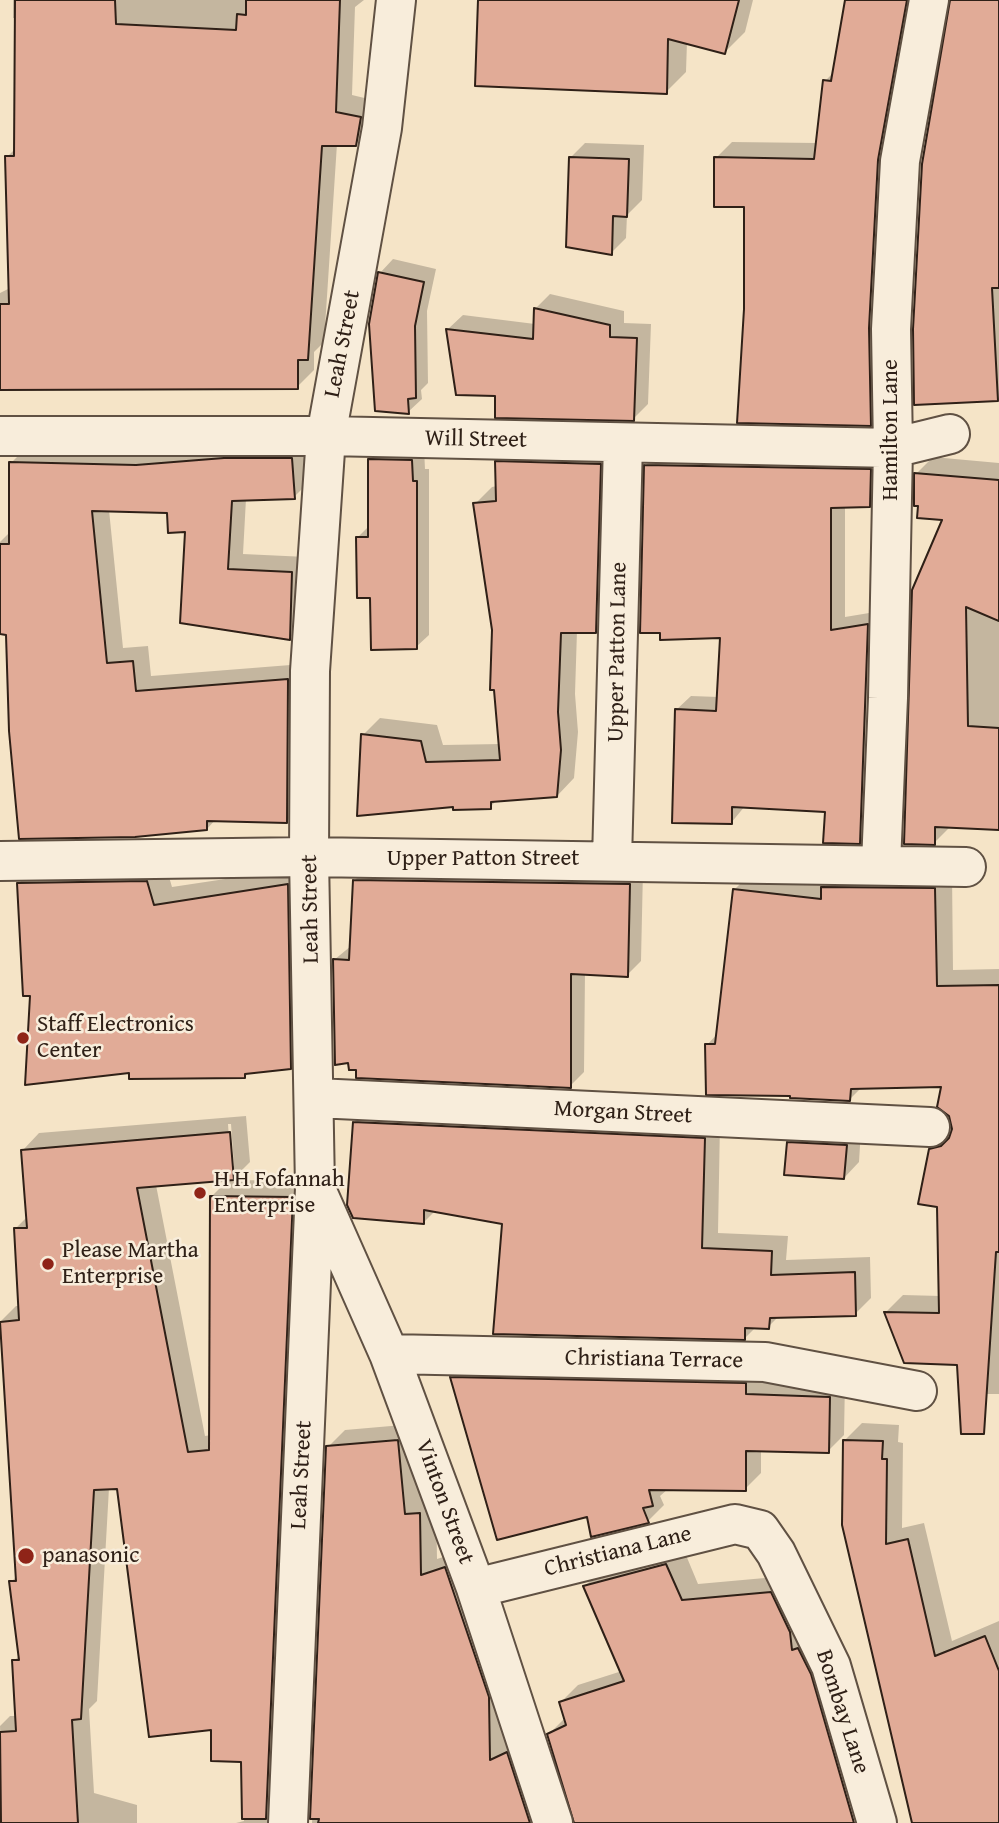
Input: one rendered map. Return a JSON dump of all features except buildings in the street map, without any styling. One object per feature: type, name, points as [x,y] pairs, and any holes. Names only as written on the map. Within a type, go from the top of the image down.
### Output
[{"type":"street","name":"Leah Street","points":[[288,1823],[315,1188],[316,1098],[309,858],[310,671],[326,436],[382,128],[396,0]]},
{"type":"street","name":"Hamilton Lane","points":[[881,864],[888,698],[893,448],[891,329],[900,161],[929,0]]},
{"type":"street","name":"Will Street","points":[[0,436],[326,436],[893,448],[950,434]]},
{"type":"street","name":"Upper Patton Lane","points":[[612,860],[623,443]]},
{"type":"street","name":"Upper Patton Street","points":[[0,860],[612,860],[966,867]]},
{"type":"street","name":"Morgan Street","points":[[316,1098],[930,1127]]},
{"type":"street","name":"Vinton Street","points":[[315,1188],[389,1353],[476,1588],[553,1823]]},
{"type":"street","name":"Christiana Terrace","points":[[389,1353],[765,1362],[918,1391]]},
{"type":"street","name":"Christiana Lane","points":[[476,1588],[735,1524],[760,1530]]},
{"type":"street","name":"Bombay Lane","points":[[760,1530],[776,1553],[831,1665],[877,1823]]},
{"type":"place","name":"Staff Electronics Center","points":[[23,1038]]},
{"type":"place","name":"H H Fofannah Enterprise","points":[[200,1193]]},
{"type":"place","name":"Please Martha Enterprise","points":[[48,1264]]},
{"type":"place","name":"panasonic","points":[[26,1556]]}]
